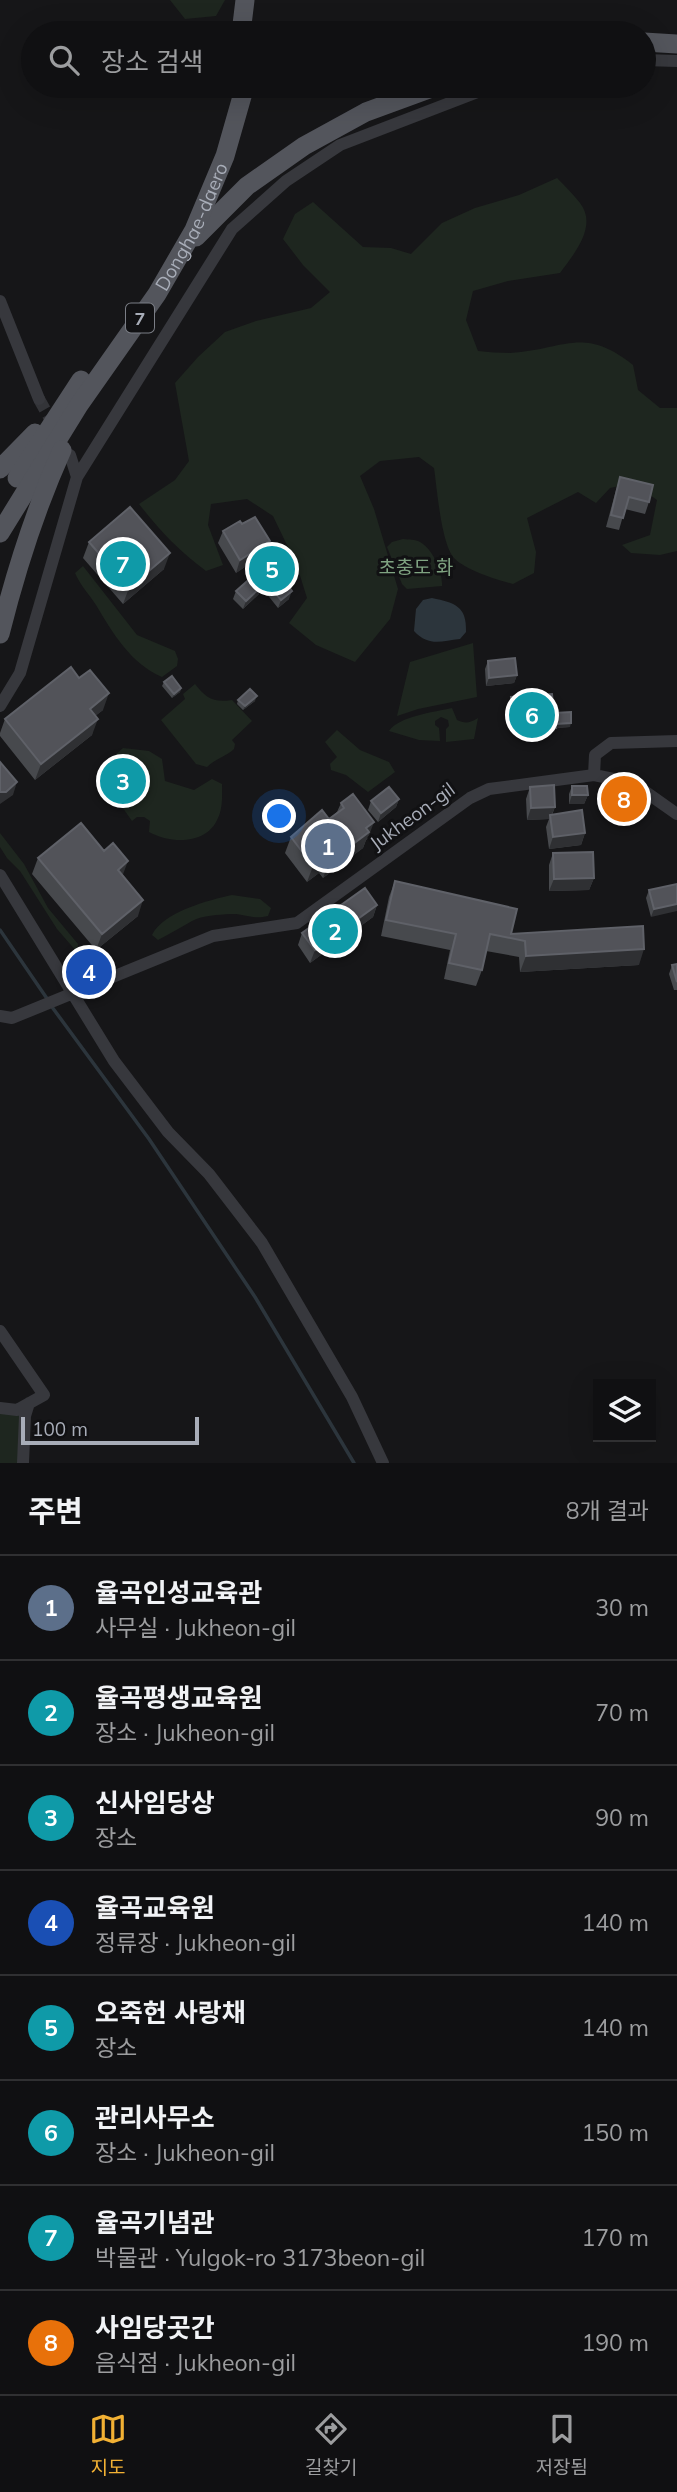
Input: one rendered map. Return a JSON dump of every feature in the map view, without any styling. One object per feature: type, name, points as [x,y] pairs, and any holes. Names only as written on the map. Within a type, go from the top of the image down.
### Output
[{"type":"main road","points":[[241,21],[244,0]]},
{"type":"main road","points":[[255,21],[257,0]]},
{"type":"main road","points":[[656,43],[677,44]]},
{"type":"main road","name":"Donghae-daero","points":[[0,507],[63,405],[147,286],[183,224],[200,188],[228,98]]},
{"type":"main road","name":"Donghae-daero","points":[[0,533],[88,392],[157,294],[194,230],[225,156],[242,98]]},
{"type":"main road","points":[[182,250],[247,186],[304,146],[366,112],[404,98]]},
{"type":"main road","points":[[0,634],[11,587],[32,520],[88,392]]},
{"type":"main road","points":[[0,469],[63,405]]},
{"type":"street","points":[[656,60],[677,61]]},
{"type":"street","points":[[0,706],[20,673],[77,477],[232,229],[286,181],[340,145],[462,98]]},
{"type":"street","points":[[0,301],[39,399]]},
{"type":"street","points":[[70,455],[77,477]]},
{"type":"street","points":[[594,775],[595,755],[611,743],[677,741]]},
{"type":"street","name":"Jukheon-gil","points":[[6,1017],[68,996],[214,936],[297,923],[470,797],[489,789],[594,775],[633,783],[677,814]]},
{"type":"street","points":[[0,875],[68,996],[114,1061],[168,1132],[209,1174],[262,1243],[352,1397],[383,1463]]},
{"type":"street","points":[[0,1331],[44,1395],[17,1410],[0,1408]]},
{"type":"street","points":[[23,1463],[21,1455],[29,1403]]},
{"type":"green space","points":[[170,0],[225,0],[216,16],[185,19]]},
{"type":"green space","points":[[557,178],[585,212],[585,230],[577,249],[560,273],[508,281],[473,291],[466,320],[478,351],[510,353],[573,343],[600,346],[633,365],[638,390],[660,408],[677,408],[677,551],[660,555],[631,553],[622,545],[650,535],[657,500],[633,483],[610,488],[596,503],[578,492],[527,518],[536,552],[534,573],[513,584],[499,580],[466,567],[454,558],[443,528],[434,468],[419,457],[380,461],[360,476],[374,509],[398,589],[390,619],[355,662],[316,645],[289,623],[307,598],[297,566],[273,516],[247,499],[211,504],[208,525],[223,565],[206,571],[154,523],[139,504],[175,480],[189,461],[175,383],[225,332],[256,321],[311,308],[330,292],[303,265],[283,239],[295,214],[313,202],[363,247],[391,248],[411,254],[442,223]]},
{"type":"green space","name":"초충도 화","points":[[403,539],[425,545],[439,568],[442,586],[407,589],[402,584],[387,547],[392,542]]},
{"type":"green space","points":[[83,566],[137,635],[175,651],[177,666],[162,677],[132,656],[77,577],[75,573]]},
{"type":"green space","points":[[473,643],[477,697],[397,716],[410,662]]},
{"type":"green space","points":[[195,684],[210,698],[232,700],[252,721],[232,740],[234,749],[207,767],[196,764],[161,720],[185,699],[183,694]]},
{"type":"green space","points":[[452,708],[457,720],[468,722],[478,718],[474,739],[446,742],[448,720],[441,717],[435,721],[439,728],[440,741],[419,740],[389,731],[409,718]]},
{"type":"green space","points":[[337,730],[360,750],[389,762],[395,772],[368,792],[346,775],[331,770],[330,764],[337,757],[325,742]]},
{"type":"green space","points":[[123,748],[149,751],[162,759],[165,781],[194,790],[212,779],[222,784],[221,810],[213,827],[197,837],[178,840],[149,832],[150,821],[144,817],[137,817],[132,821],[120,804],[128,802],[129,787],[123,781],[107,778],[105,764]]},
{"type":"green space","points":[[0,833],[24,864],[48,908],[78,944],[77,952],[57,929],[20,871],[7,858],[0,847]]},
{"type":"green space","points":[[232,895],[260,899],[271,908],[268,916],[206,916],[158,940],[152,935],[176,914]]},
{"type":"green space","points":[[0,1412],[19,1414],[20,1463],[0,1463]]},
{"type":"shaded area","points":[[432,598],[453,604],[462,611],[466,632],[460,639],[430,641],[414,631],[416,609],[423,600]]},
{"type":"building","points":[[620,477],[653,485],[649,502],[629,497],[623,518],[611,515]]},
{"type":"building","points":[[130,507],[170,553],[129,588],[89,542]]},
{"type":"building","points":[[255,517],[270,541],[240,560],[223,531],[240,521],[242,524]]},
{"type":"building","points":[[253,576],[262,586],[246,601],[236,591]]},
{"type":"building","points":[[281,576],[292,591],[281,600],[269,585]]},
{"type":"building","points":[[515,658],[517,675],[489,678],[488,661]]},
{"type":"building","points":[[71,667],[79,678],[90,670],[109,693],[90,709],[98,719],[41,764],[5,719]]},
{"type":"building","points":[[172,676],[181,688],[174,694],[164,682]]},
{"type":"building","points":[[250,689],[257,696],[245,706],[238,700]]},
{"type":"building","points":[[552,694],[554,713],[571,712],[571,723],[555,724],[556,728],[536,730],[536,724],[514,726],[511,697]]},
{"type":"building","points":[[0,762],[17,782],[6,792],[0,792]]},
{"type":"building","points":[[616,783],[632,783],[636,803],[621,805]]},
{"type":"building","points":[[554,785],[555,807],[531,808],[530,787]]},
{"type":"building","points":[[572,786],[587,786],[588,795],[572,795]]},
{"type":"building","points":[[389,787],[399,799],[381,813],[371,801]]},
{"type":"building","points":[[353,794],[374,822],[366,828],[369,832],[329,862],[325,857],[313,866],[291,837],[322,810],[329,819],[344,808],[341,803]]},
{"type":"building","points":[[582,810],[585,833],[553,837],[550,815]]},
{"type":"building","points":[[81,823],[104,851],[113,843],[128,861],[118,870],[143,900],[102,934],[38,858]]},
{"type":"building","points":[[593,852],[594,878],[554,879],[553,853]]},
{"type":"building","points":[[395,881],[517,909],[511,934],[643,926],[644,949],[526,956],[525,941],[490,934],[482,970],[449,963],[456,934],[386,920]]},
{"type":"building","points":[[677,884],[677,904],[654,909],[649,890]]},
{"type":"building","points":[[365,888],[377,905],[315,950],[302,933]]},
{"type":"building","points":[[677,964],[677,982],[672,965]]},
{"type":"waterway","points":[[0,930],[48,1000]]},
{"type":"waterway","points":[[52,1007],[149,1139],[255,1297],[354,1463]]},
{"type":"tunnel","points":[[39,399],[54,426]]},
{"type":"place","name":"율곡기념관","points":[[123,564]]},
{"type":"place","name":"오죽헌 사랑채","points":[[272,569]]},
{"type":"place","name":"관리사무소","points":[[532,715]]},
{"type":"place","name":"신사임당상","points":[[123,781]]},
{"type":"place","name":"사임당곳간","points":[[624,799]]},
{"type":"place","name":"율곡인성교육관","points":[[328,846]]},
{"type":"place","name":"율곡평생교육원","points":[[335,931]]},
{"type":"place","name":"율곡교육원","points":[[89,972]]}]
